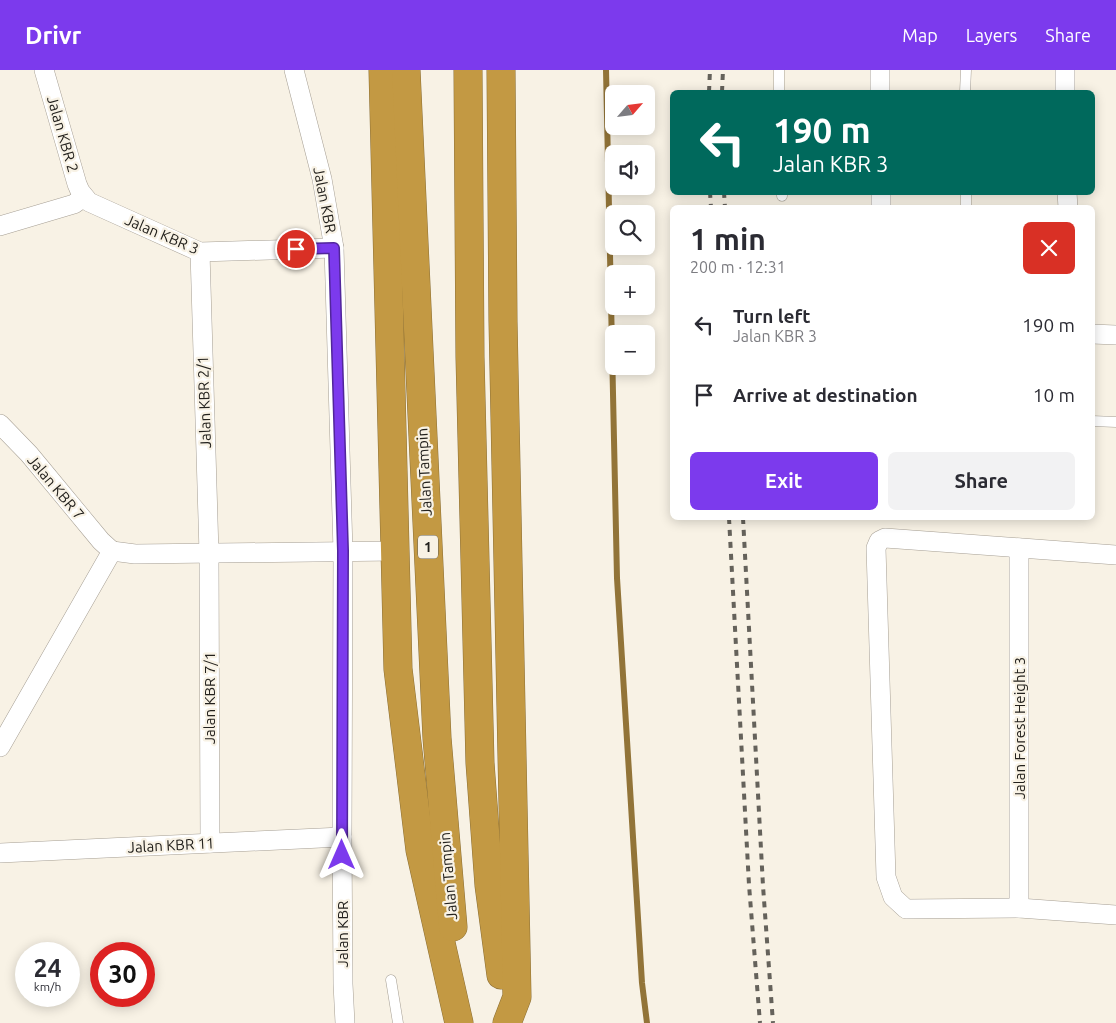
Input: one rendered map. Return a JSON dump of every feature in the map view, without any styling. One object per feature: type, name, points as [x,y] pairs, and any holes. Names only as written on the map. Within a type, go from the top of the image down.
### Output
[{"type":"highway","points":[[383,70],[398,669],[420,850],[460,1023]]},
{"type":"highway","name":"Jalan Tampin","points":[[406,70],[437,738],[460,1023]]},
{"type":"highway","points":[[468,70],[470,357],[480,762],[490,885],[507,1023]]},
{"type":"highway","points":[[501,70],[503,321],[516,997],[507,1023]]},
{"type":"street","name":"Jalan KBR 2","points":[[44,70],[77,184],[84,197]]},
{"type":"street","name":"Jalan KBR","points":[[294,70],[322,178],[334,248],[343,551],[342,837],[345,1023]]},
{"type":"street","points":[[880,70],[880,90]]},
{"type":"street","points":[[1065,70],[1065,90]]},
{"type":"street","points":[[0,226],[74,204],[84,197]]},
{"type":"street","name":"Jalan KBR 3","points":[[84,197],[95,205],[200,252],[334,248]]},
{"type":"street","name":"Jalan KBR 2/1","points":[[200,252],[209,552]]},
{"type":"street","points":[[1095,334],[1116,335]]},
{"type":"street","name":"Jalan KBR 7","points":[[0,424],[29,454],[101,541],[112,551]]},
{"type":"street","points":[[1116,555],[886,538],[879,541],[876,548],[886,867],[888,887],[893,897],[906,908],[1020,908],[1116,915]]},
{"type":"street","name":"Jalan Forest Height 3","points":[[1019,548],[1020,908]]},
{"type":"street","points":[[1,741],[112,551],[136,554],[395,551]]},
{"type":"street","name":"Jalan KBR 7/1","points":[[209,552],[210,843]]},
{"type":"street","name":"Jalan KBR 11","points":[[0,853],[342,837]]},
{"type":"lane","points":[[779,70],[779,90]]},
{"type":"lane","points":[[965,90],[966,70]]},
{"type":"lane","points":[[1095,421],[1116,422]]},
{"type":"lane","points":[[391,980],[398,1023]]},
{"type":"waterway","points":[[606,70],[617,578],[642,983],[647,1023]]},
{"type":"railway","points":[[709,90],[710,70]]},
{"type":"railway","points":[[722,90],[723,70]]},
{"type":"railway","points":[[710,195],[711,205]]},
{"type":"railway","points":[[724,195],[725,205]]},
{"type":"railway","points":[[729,520],[749,885],[760,1023]]},
{"type":"railway","points":[[743,520],[763,886],[773,1023]]},
{"type":"route","points":[[296,249],[334,248],[343,551],[342,855]]}]
